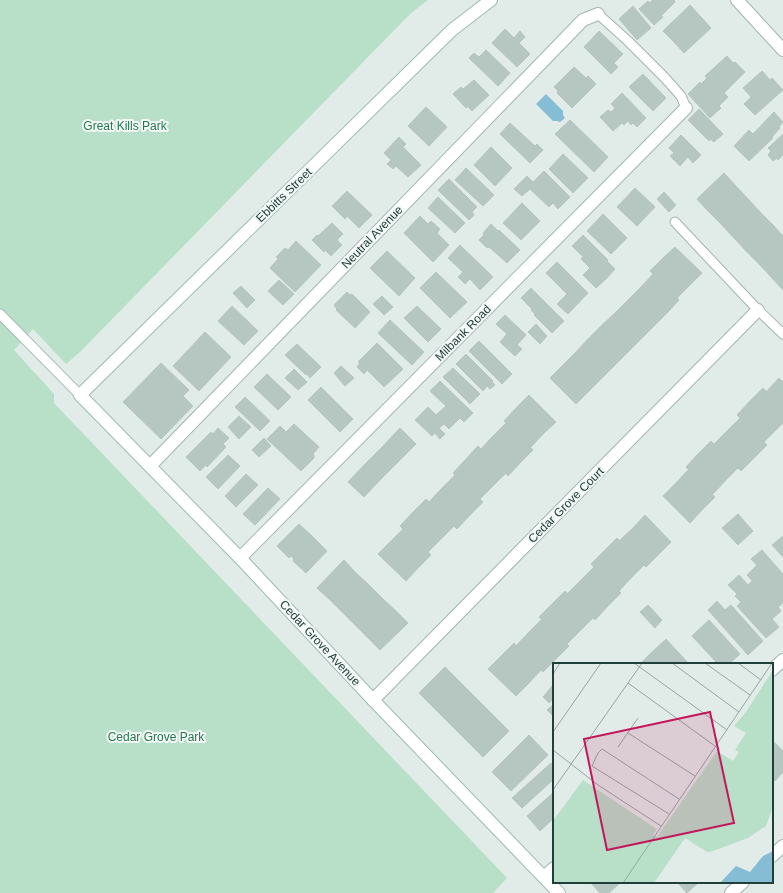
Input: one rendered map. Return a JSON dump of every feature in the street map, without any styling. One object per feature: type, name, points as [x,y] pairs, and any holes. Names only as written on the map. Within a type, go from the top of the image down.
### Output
[{"type":"street","name":"Ebbitts Street","points":[[80,395],[452,30],[491,0]]},
{"type":"street","points":[[737,0],[783,50]]},
{"type":"street","name":"Neutral Avenue","points":[[150,466],[583,20],[598,14]]},
{"type":"street","name":"Milbank Road","points":[[240,558],[686,108]]},
{"type":"street","name":"Cedar Grove Court","points":[[373,700],[758,310]]},
{"type":"street","name":"Cedar Grove Avenue","points":[[80,395],[240,558],[373,700],[559,893]]},
{"type":"street","points":[[773,669],[783,660]]},
{"type":"street","points":[[773,855],[783,846]]},
{"type":"street","points":[[544,877],[553,869]]},
{"type":"street","points":[[731,893],[742,883]]},
{"type":"lane","points":[[598,14],[665,78],[681,96],[686,108]]},
{"type":"lane","points":[[675,222],[758,310],[783,334]]},
{"type":"lane","points":[[0,314],[80,395]]},
{"type":"green space","name":"Cedar Grove Park","points":[[0,0],[428,0],[410,14],[81,351],[66,364],[33,329],[14,350],[54,394],[54,403],[507,878],[493,893],[0,893]]},
{"type":"water","points":[[546,94],[563,111],[565,118],[560,122],[553,121],[536,104]]},
{"type":"building","points":[[653,0],[674,0],[675,2],[661,16],[663,17],[654,25],[639,9],[648,1],[649,3]]},
{"type":"building","points":[[690,5],[701,17],[674,42],[663,31]]},
{"type":"building","points":[[633,6],[651,28],[637,40],[619,19]]},
{"type":"building","points":[[701,17],[711,28],[684,53],[674,42]]},
{"type":"building","points":[[505,29],[514,38],[520,31],[525,37],[519,43],[530,54],[517,67],[492,43]]},
{"type":"building","points":[[599,31],[623,54],[614,63],[618,67],[611,74],[584,47]]},
{"type":"building","points":[[486,50],[510,73],[498,86],[469,58],[474,53],[479,57]]},
{"type":"building","points":[[727,56],[733,63],[735,62],[745,72],[724,93],[728,97],[719,106],[721,108],[710,118],[688,94],[700,82],[701,84],[707,78],[705,76]]},
{"type":"building","points":[[574,67],[586,78],[588,76],[596,84],[572,108],[557,93],[558,91],[554,87]]},
{"type":"building","points":[[762,71],[770,80],[772,78],[783,90],[755,115],[744,104],[751,97],[743,88]]},
{"type":"building","points":[[643,74],[666,98],[653,111],[629,87]]},
{"type":"building","points":[[474,80],[489,95],[472,111],[467,106],[466,108],[453,94],[461,87],[463,89]]},
{"type":"building","points":[[622,93],[646,118],[637,127],[633,123],[631,125],[628,121],[624,125],[622,123],[613,131],[600,117],[608,110],[611,112],[615,108],[611,104]]},
{"type":"building","points":[[426,107],[447,127],[429,146],[408,126]]},
{"type":"building","points":[[699,109],[723,134],[714,142],[710,139],[709,141],[688,120]]},
{"type":"building","points":[[774,112],[783,122],[779,127],[780,128],[772,137],[773,138],[749,161],[734,146],[749,130],[753,134]]},
{"type":"building","points":[[570,120],[608,157],[594,172],[555,134]]},
{"type":"building","points":[[510,123],[535,146],[537,144],[543,150],[530,163],[500,134]]},
{"type":"building","points":[[783,134],[783,155],[778,160],[777,158],[773,161],[768,155],[771,151],[768,148]]},
{"type":"building","points":[[681,135],[701,155],[693,163],[688,157],[680,166],[670,156],[674,153],[669,148]]},
{"type":"building","points":[[399,137],[406,144],[403,147],[421,165],[408,177],[396,166],[393,169],[387,164],[391,160],[384,153]]},
{"type":"building","points":[[491,147],[512,168],[495,186],[474,165]]},
{"type":"building","points":[[563,154],[588,178],[573,193],[549,169]]},
{"type":"building","points":[[466,168],[494,195],[483,206],[455,180]]},
{"type":"building","points":[[544,171],[570,197],[558,209],[553,203],[549,207],[530,189],[522,196],[514,189],[527,176],[533,182]]},
{"type":"building","points":[[724,173],[735,185],[708,211],[697,199]]},
{"type":"building","points":[[449,179],[477,207],[472,212],[474,215],[469,220],[438,190]]},
{"type":"building","points":[[735,185],[748,199],[721,224],[708,211]]},
{"type":"building","points":[[635,188],[655,207],[637,226],[617,207]]},
{"type":"building","points":[[347,191],[372,215],[359,228],[347,216],[345,219],[332,206]]},
{"type":"building","points":[[664,192],[676,205],[669,212],[657,199]]},
{"type":"building","points":[[438,197],[465,223],[455,233],[428,208]]},
{"type":"building","points":[[748,199],[761,213],[734,238],[721,224]]},
{"type":"building","points":[[522,203],[540,221],[521,240],[503,223]]},
{"type":"building","points":[[761,213],[773,225],[746,251],[734,238]]},
{"type":"building","points":[[603,214],[627,238],[611,254],[587,231]]},
{"type":"building","points":[[420,216],[428,224],[431,221],[440,229],[437,233],[449,245],[433,262],[404,233]]},
{"type":"building","points":[[332,223],[343,234],[337,240],[342,245],[331,256],[325,250],[324,252],[312,240]]},
{"type":"building","points":[[491,224],[520,250],[507,263],[479,240]]},
{"type":"building","points":[[773,225],[783,236],[783,242],[760,265],[746,251]]},
{"type":"building","points":[[583,235],[615,269],[606,279],[572,246]]},
{"type":"building","points":[[296,241],[321,265],[295,292],[270,268],[278,259],[276,257],[285,248],[288,250]]},
{"type":"building","points":[[783,242],[783,268],[772,278],[760,265]]},
{"type":"building","points":[[460,245],[493,277],[480,290],[470,279],[465,284],[458,277],[463,272],[448,258]]},
{"type":"building","points":[[675,247],[702,273],[690,285],[663,258]]},
{"type":"building","points":[[387,251],[415,278],[399,296],[370,268]]},
{"type":"building","points":[[583,257],[606,279],[596,288],[583,275],[590,268],[581,259]]},
{"type":"building","points":[[663,258],[690,285],[677,298],[650,271]]},
{"type":"building","points":[[557,262],[588,293],[568,314],[557,304],[567,294],[546,273]]},
{"type":"building","points":[[783,268],[783,290],[772,278]]},
{"type":"building","points":[[436,272],[467,302],[450,318],[420,288]]},
{"type":"building","points":[[653,274],[679,300],[667,313],[641,287]]},
{"type":"building","points":[[279,280],[294,294],[283,305],[268,291]]},
{"type":"building","points":[[241,286],[255,300],[247,308],[233,293]]},
{"type":"building","points":[[641,287],[667,313],[654,326],[628,300]]},
{"type":"building","points":[[531,288],[564,321],[552,333],[534,315],[535,314],[531,310],[532,309],[521,298]]},
{"type":"building","points":[[347,292],[350,295],[352,294],[370,312],[355,328],[336,310],[337,309],[334,305]]},
{"type":"building","points":[[382,296],[393,307],[384,315],[373,304]]},
{"type":"building","points":[[628,300],[654,326],[641,339],[615,313]]},
{"type":"building","points":[[232,306],[258,331],[244,345],[218,321]]},
{"type":"building","points":[[417,306],[441,329],[428,342],[404,318]]},
{"type":"building","points":[[615,313],[641,339],[628,352],[601,326]]},
{"type":"building","points":[[505,315],[526,335],[517,345],[522,349],[515,356],[500,342],[507,334],[496,324]]},
{"type":"building","points":[[390,320],[424,352],[412,365],[378,333]]},
{"type":"building","points":[[536,324],[547,336],[540,344],[528,332]]},
{"type":"building","points":[[601,326],[628,352],[614,366],[588,339]]},
{"type":"building","points":[[205,332],[231,357],[199,391],[173,366]]},
{"type":"building","points":[[588,339],[614,366],[601,379],[575,353]]},
{"type":"building","points":[[479,341],[512,374],[502,384],[469,351]]},
{"type":"building","points":[[377,343],[403,369],[384,387],[367,370],[364,374],[357,367],[360,363],[358,362]]},
{"type":"building","points":[[297,344],[321,367],[310,378],[285,355]]},
{"type":"building","points":[[575,353],[601,379],[588,392],[562,366]]},
{"type":"building","points":[[466,354],[493,381],[492,382],[495,385],[490,389],[487,386],[483,391],[456,364]]},
{"type":"building","points":[[161,363],[189,390],[183,396],[193,406],[161,439],[123,402]]},
{"type":"building","points":[[341,366],[354,378],[345,386],[334,373]]},
{"type":"building","points":[[562,366],[588,392],[576,404],[550,378]]},
{"type":"building","points":[[453,368],[480,394],[470,404],[443,377]]},
{"type":"building","points":[[294,369],[307,382],[298,390],[285,378]]},
{"type":"building","points":[[267,374],[291,397],[278,410],[254,387]]},
{"type":"building","points":[[779,378],[783,382],[783,408],[766,392]]},
{"type":"building","points":[[440,381],[473,413],[464,422],[460,418],[449,429],[444,424],[439,428],[445,434],[440,439],[435,433],[432,436],[415,420],[428,407],[436,415],[446,406],[430,391]]},
{"type":"building","points":[[321,387],[353,419],[340,432],[308,400]]},
{"type":"building","points":[[763,388],[783,408],[783,423],[777,429],[750,401]]},
{"type":"building","points":[[529,395],[556,422],[544,433],[517,407]]},
{"type":"building","points":[[245,397],[270,421],[260,431],[235,407]]},
{"type":"building","points":[[750,401],[777,429],[764,442],[737,415]]},
{"type":"building","points":[[517,407],[544,433],[531,447],[504,421]]},
{"type":"building","points":[[239,416],[251,427],[239,439],[228,427]]},
{"type":"building","points":[[740,418],[767,445],[754,458],[727,431]]},
{"type":"building","points":[[506,423],[533,450],[521,462],[493,436]]},
{"type":"building","points":[[294,424],[319,447],[313,454],[314,458],[301,471],[267,439],[280,426],[286,432]]},
{"type":"building","points":[[218,428],[229,438],[223,444],[226,447],[207,467],[206,465],[200,471],[186,457],[211,432],[213,434]]},
{"type":"building","points":[[400,428],[416,444],[398,462],[383,446]]},
{"type":"building","points":[[727,431],[754,458],[741,471],[714,444]]},
{"type":"building","points":[[493,436],[521,462],[508,476],[481,449]]},
{"type":"building","points":[[264,438],[271,446],[259,457],[252,450]]},
{"type":"building","points":[[711,441],[738,468],[725,481],[698,454]]},
{"type":"building","points":[[383,446],[398,462],[381,479],[365,464]]},
{"type":"building","points":[[478,446],[506,473],[493,486],[465,460]]},
{"type":"building","points":[[698,454],[725,481],[713,494],[686,467]]},
{"type":"building","points":[[228,455],[240,466],[218,489],[206,477]]},
{"type":"building","points":[[465,460],[493,486],[480,499],[453,473]]},
{"type":"building","points":[[365,464],[381,479],[364,497],[348,482]]},
{"type":"building","points":[[688,470],[715,497],[702,510],[675,484]]},
{"type":"building","points":[[246,474],[258,485],[236,507],[225,496]]},
{"type":"building","points":[[455,475],[483,502],[470,515],[442,488]]},
{"type":"building","points":[[675,484],[702,510],[690,523],[663,496]]},
{"type":"building","points":[[268,488],[280,499],[255,525],[243,514]]},
{"type":"building","points":[[442,488],[470,515],[457,529],[429,502]]},
{"type":"building","points":[[426,499],[454,526],[441,539],[413,512]]},
{"type":"building","points":[[413,512],[441,539],[428,552],[400,526]]},
{"type":"building","points":[[738,514],[753,531],[738,545],[722,528]]},
{"type":"building","points":[[645,515],[671,542],[659,554],[633,528]]},
{"type":"building","points":[[299,524],[313,537],[293,558],[291,556],[289,558],[277,546]]},
{"type":"building","points":[[633,528],[659,554],[646,567],[619,541]]},
{"type":"building","points":[[403,529],[431,555],[418,568],[391,541]]},
{"type":"building","points":[[783,536],[783,557],[772,545]]},
{"type":"building","points":[[313,537],[327,551],[306,573],[293,561],[293,558]]},
{"type":"building","points":[[617,538],[644,565],[631,578],[604,551]]},
{"type":"building","points":[[391,541],[418,568],[406,581],[378,554]]},
{"type":"building","points":[[762,550],[783,574],[783,594],[751,559]]},
{"type":"building","points":[[604,551],[631,578],[619,591],[591,564]]},
{"type":"building","points":[[344,560],[355,572],[329,599],[317,588]]},
{"type":"building","points":[[757,565],[783,594],[783,603],[778,607],[781,611],[780,612],[747,575]]},
{"type":"building","points":[[594,567],[621,593],[607,607],[581,580]]},
{"type":"building","points":[[355,572],[369,585],[342,612],[329,599]]},
{"type":"building","points":[[739,575],[748,585],[752,581],[780,612],[772,619],[779,627],[766,638],[737,606],[741,602],[735,596],[737,594],[728,585]]},
{"type":"building","points":[[581,580],[607,607],[595,620],[568,593]]},
{"type":"building","points":[[369,585],[382,598],[355,625],[342,612]]},
{"type":"building","points":[[565,591],[593,618],[580,631],[552,604]]},
{"type":"building","points":[[382,598],[396,611],[369,639],[355,625]]},
{"type":"building","points":[[717,601],[725,610],[731,605],[763,641],[748,655],[708,610]]},
{"type":"building","points":[[552,604],[580,631],[567,644],[539,617]]},
{"type":"building","points":[[648,605],[662,620],[655,628],[640,612]]},
{"type":"building","points":[[396,611],[408,623],[380,650],[369,639]]},
{"type":"building","points":[[542,619],[569,646],[556,659],[529,632]]},
{"type":"building","points":[[709,620],[740,654],[730,663],[717,663],[692,636]]},
{"type":"building","points":[[529,632],[556,659],[543,672],[516,646]]},
{"type":"building","points":[[666,639],[688,663],[656,663],[649,655]]},
{"type":"building","points":[[514,643],[541,670],[528,684],[500,657]]},
{"type":"building","points":[[649,655],[656,663],[641,663]]},
{"type":"building","points":[[500,657],[528,684],[516,696],[488,669]]},
{"type":"building","points":[[445,667],[457,679],[431,705],[419,693]]},
{"type":"building","points":[[457,679],[471,693],[445,719],[431,705]]},
{"type":"building","points":[[553,685],[553,699],[549,703],[543,697]]},
{"type":"building","points":[[471,693],[484,706],[458,732],[445,719]]},
{"type":"building","points":[[553,705],[553,716],[547,710]]},
{"type":"building","points":[[484,706],[497,719],[471,745],[458,732]]},
{"type":"building","points":[[497,719],[509,731],[483,757],[471,745]]},
{"type":"building","points":[[529,735],[548,755],[511,791],[492,772]]},
{"type":"building","points":[[773,741],[783,751],[783,772],[775,781],[773,779]]},
{"type":"building","points":[[551,763],[553,765],[553,780],[522,808],[512,798]]},
{"type":"building","points":[[553,793],[553,819],[540,831],[527,816]]},
{"type":"building","points":[[591,883],[620,883],[609,893],[600,893]]},
{"type":"building","points":[[678,883],[698,883],[687,893]]},
{"type":"park label","name":"Great Kills Park","points":[[125,126]]}]
